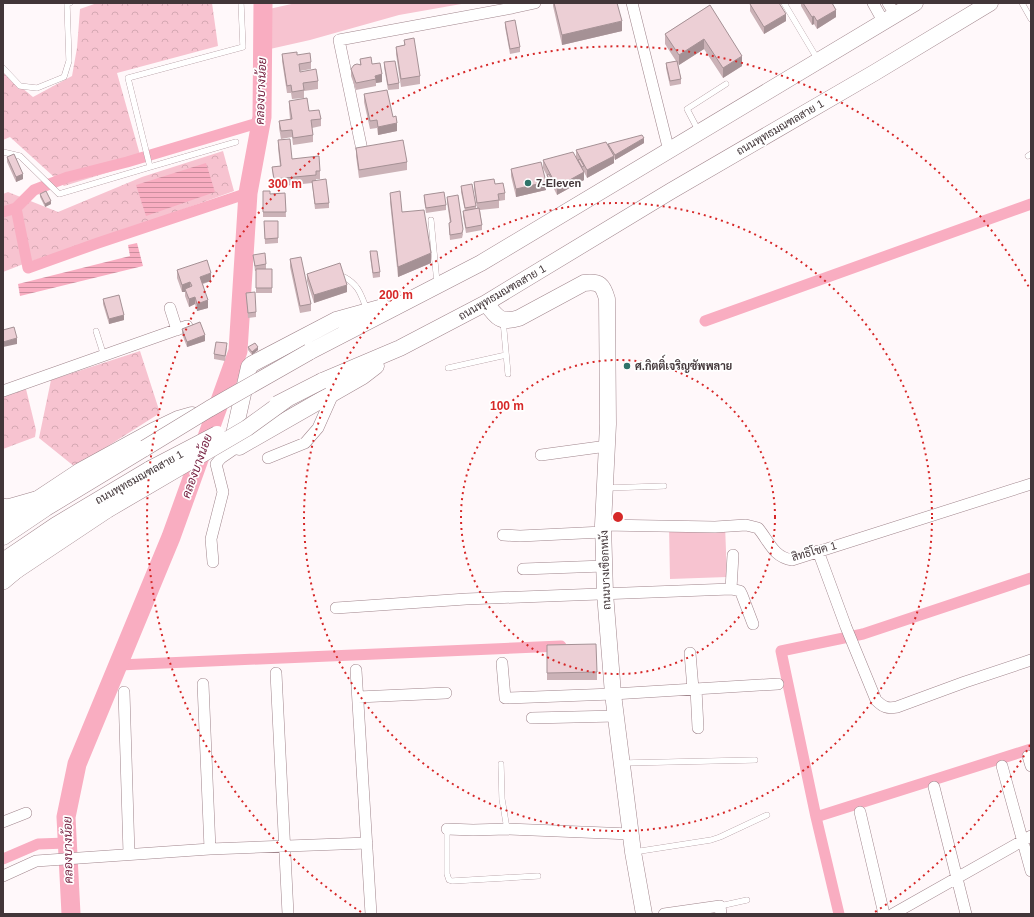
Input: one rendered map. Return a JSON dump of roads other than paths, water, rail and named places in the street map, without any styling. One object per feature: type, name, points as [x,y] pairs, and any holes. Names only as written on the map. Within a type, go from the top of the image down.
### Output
[{"type":"main road","name":"ถนนพุทธมณฑลสาย 1","points":[[3,538],[41,504],[145,448],[209,409],[309,352],[481,263],[818,61],[889,13],[915,3]]},
{"type":"main road","name":"ถนนพุทธมณฑลสาย 1","points":[[6,573],[56,525],[150,469],[322,381],[400,348],[486,303],[990,3]]},
{"type":"main road","name":"ถนนบางเชือกหนัง","points":[[503,320],[519,318],[584,283],[593,282],[600,284],[604,289],[607,299],[607,446],[604,529],[605,594],[613,694],[633,852],[644,914]]},
{"type":"main road","points":[[400,348],[363,376],[240,447],[233,445],[232,440],[249,367],[255,361],[336,320],[367,310],[410,300]]},
{"type":"main road","points":[[486,303],[493,312],[503,320]]},
{"type":"main road","points":[[6,573],[107,510],[247,428],[287,399]]},
{"type":"main road","points":[[3,522],[41,504],[80,471],[152,431],[178,419],[209,409]]},
{"type":"main road","points":[[3,507],[8,508],[41,504]]},
{"type":"street","points":[[362,150],[339,40],[535,3]]},
{"type":"street","points":[[632,3],[669,151]]},
{"type":"street","points":[[873,3],[889,13]]},
{"type":"street","points":[[3,391],[182,328],[170,308]]},
{"type":"street","points":[[268,458],[305,443],[318,428],[334,392]]},
{"type":"street","points":[[541,455],[607,446]]},
{"type":"street","points":[[213,562],[211,539],[223,492],[216,464],[221,458],[236,447]]},
{"type":"street","name":"สิทธิโชค 1","points":[[604,529],[746,525],[758,528],[775,552],[783,559],[792,560],[1031,484]]},
{"type":"street","points":[[503,535],[520,536],[604,529]]},
{"type":"street","points":[[818,551],[846,627],[876,700],[881,706],[888,708],[897,707],[1031,660]]},
{"type":"street","points":[[731,589],[733,555]]},
{"type":"street","points":[[523,569],[604,566]]},
{"type":"street","points":[[336,608],[466,599],[731,589],[740,591],[753,624]]},
{"type":"street","points":[[690,653],[698,728]]},
{"type":"street","points":[[502,662],[505,698],[613,694],[778,684]]},
{"type":"street","points":[[356,670],[371,914]]},
{"type":"street","points":[[276,673],[288,914]]},
{"type":"street","points":[[203,684],[210,849]]},
{"type":"street","points":[[124,692],[128,854]]},
{"type":"street","points":[[358,697],[446,693]]},
{"type":"street","points":[[532,718],[616,716]]},
{"type":"street","points":[[1002,766],[1027,838],[1031,871]]},
{"type":"street","points":[[934,787],[966,914]]},
{"type":"street","points":[[860,812],[884,914]]},
{"type":"street","points":[[3,822],[26,813]]},
{"type":"street","points":[[447,829],[507,829],[631,834]]},
{"type":"street","points":[[893,914],[1027,838]]},
{"type":"street","points":[[3,876],[36,861],[210,849],[366,843]]},
{"type":"street","points":[[664,914],[720,910]]},
{"type":"lane","points":[[3,68],[20,86],[26,87],[37,88],[64,77],[69,61],[67,4],[70,3]]},
{"type":"lane","points":[[150,167],[128,78],[243,47],[241,3]]},
{"type":"lane","points":[[784,3],[818,61]]},
{"type":"lane","points":[[1022,3],[1031,19]]},
{"type":"lane","points":[[699,132],[687,110],[726,84]]},
{"type":"lane","points":[[3,152],[20,156],[59,194],[236,142]]},
{"type":"lane","points":[[431,220],[437,286]]},
{"type":"lane","points":[[344,277],[356,286],[367,310]]},
{"type":"lane","points":[[503,320],[508,374]]},
{"type":"lane","points":[[96,331],[104,356]]},
{"type":"lane","points":[[448,368],[506,355]]},
{"type":"lane","points":[[605,488],[664,486]]},
{"type":"lane","points":[[622,763],[755,760]]},
{"type":"lane","points":[[502,764],[502,799],[507,829]]},
{"type":"lane","points":[[633,852],[710,840],[726,835],[767,814]]},
{"type":"lane","points":[[447,829],[447,874],[449,880],[538,876]]},
{"type":"lane","points":[[720,910],[747,900]]},
{"type":"waterway","name":"คลองบางน้อย","points":[[71,914],[66,817],[77,764],[171,537],[238,351],[248,193],[262,117],[263,3]]},
{"type":"waterway","points":[[16,208],[34,190],[68,177],[127,162],[261,122]]},
{"type":"waterway","points":[[3,212],[16,208],[28,268],[248,193]]},
{"type":"waterway","points":[[705,321],[1031,204]]},
{"type":"waterway","points":[[839,914],[816,817],[781,651],[863,634],[1031,578]]},
{"type":"waterway","points":[[119,665],[561,646]]},
{"type":"waterway","points":[[816,817],[1031,749]]},
{"type":"waterway","points":[[3,859],[38,844],[67,843]]},
{"type":"place","name":"7-Eleven","points":[[528,183]]},
{"type":"place","name":"ศ.กิตติ์เจริญซัพพลาย","points":[[627,366]]}]
